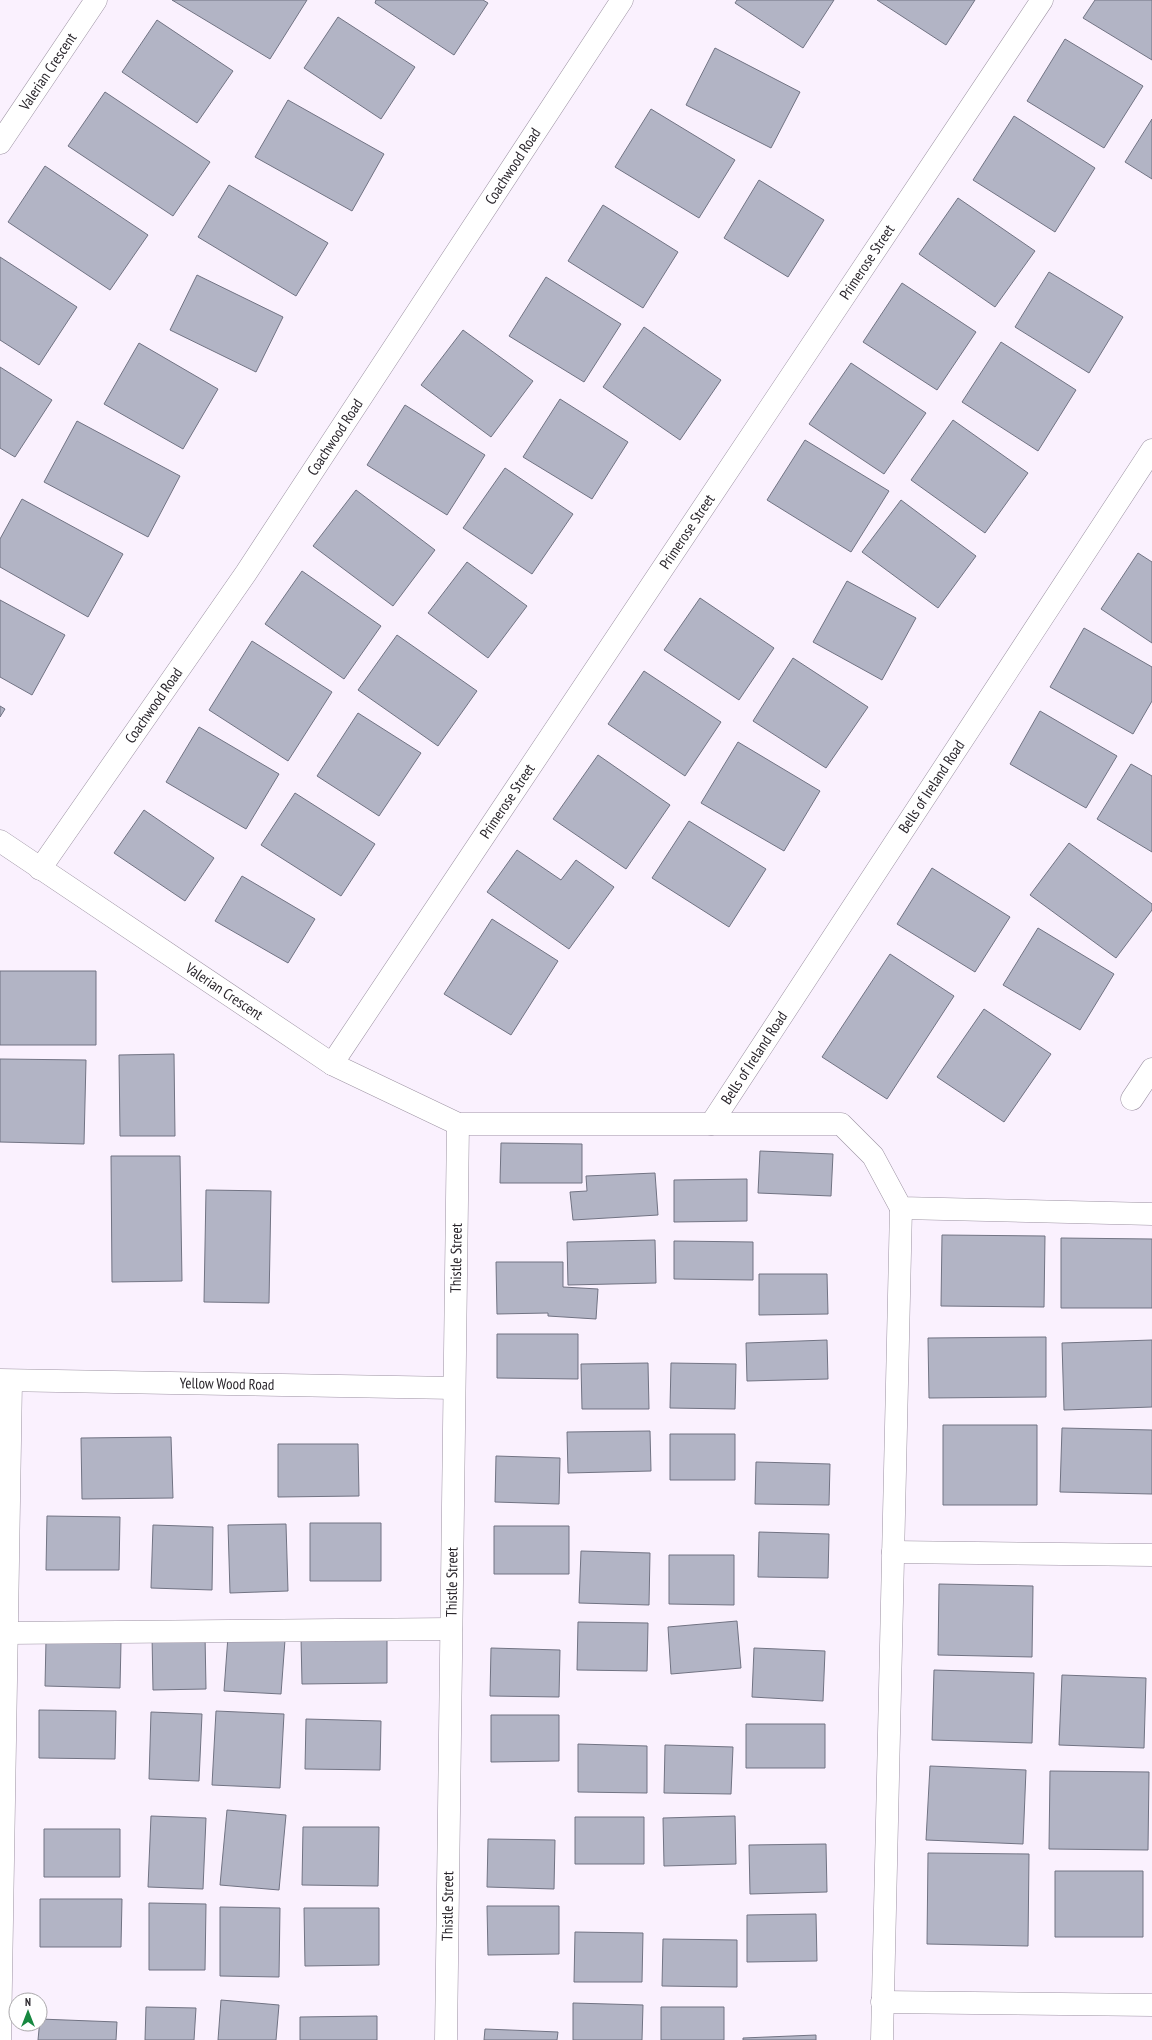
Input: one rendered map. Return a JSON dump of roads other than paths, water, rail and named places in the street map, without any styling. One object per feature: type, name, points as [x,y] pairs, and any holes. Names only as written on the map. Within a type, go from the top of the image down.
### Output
[{"type":"street","name":"Valerian Crescent","points":[[0,143],[96,0]]},
{"type":"street","name":"Coachwood Road","points":[[40,869],[246,573],[622,0]]},
{"type":"street","name":"Primerose Street","points":[[332,1064],[1042,0]]},
{"type":"street","name":"Bells of Ireland Road","points":[[712,1124],[1152,450]]},
{"type":"street","name":"Valerian Crescent","points":[[0,841],[332,1064],[458,1124]]},
{"type":"street","points":[[1132,1099],[1152,1069]]},
{"type":"street","points":[[458,1124],[840,1124],[873,1156],[901,1208],[882,2040]]},
{"type":"street","name":"Thistle Street","points":[[446,2040],[458,1124]]},
{"type":"street","points":[[901,1208],[1152,1214]]},
{"type":"street","points":[[0,2040],[7,1633],[6,1381]]},
{"type":"street","name":"Yellow Wood Road","points":[[6,1381],[454,1388]]},
{"type":"street","points":[[893,1552],[1152,1556]]},
{"type":"street","points":[[7,1633],[451,1629]]},
{"type":"street","points":[[882,2002],[1152,2005]]}]
